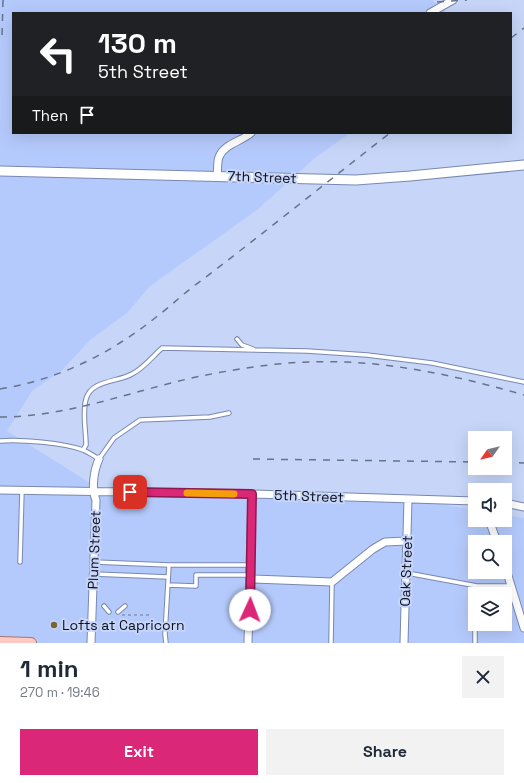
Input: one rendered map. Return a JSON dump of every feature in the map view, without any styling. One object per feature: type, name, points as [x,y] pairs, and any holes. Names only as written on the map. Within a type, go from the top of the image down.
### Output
[{"type":"main road","points":[[0,642],[31,643]]},
{"type":"street","points":[[432,12],[452,0]]},
{"type":"street","points":[[217,176],[219,157],[225,148],[250,134]]},
{"type":"street","name":"7th Street","points":[[0,171],[356,180],[524,165]]},
{"type":"street","name":"Plum Street","points":[[91,643],[96,500],[93,492],[99,459]]},
{"type":"street","name":"5th Street","points":[[0,490],[252,494],[468,501]]},
{"type":"street","points":[[248,643],[251,577],[252,494]]},
{"type":"street","name":"Oak Street","points":[[404,643],[408,499]]},
{"type":"street","points":[[512,504],[524,507]]},
{"type":"street","points":[[251,577],[332,582],[373,549],[385,542],[407,541]]},
{"type":"street","points":[[510,579],[521,607],[524,628]]},
{"type":"lane","points":[[237,339],[242,345],[258,351]]},
{"type":"lane","points":[[83,450],[86,445],[84,406],[86,397],[97,386],[132,374],[142,368],[162,348],[307,351],[367,355],[432,363],[524,382]]},
{"type":"lane","points":[[0,441],[13,440],[50,444],[83,450],[99,459],[114,438],[140,420],[210,417],[229,413]]},
{"type":"lane","points":[[20,562],[22,490]]},
{"type":"lane","points":[[94,562],[251,566]]},
{"type":"lane","points":[[166,643],[169,565]]},
{"type":"lane","points":[[407,573],[475,586],[512,586]]},
{"type":"lane","points":[[93,574],[168,577]]},
{"type":"lane","points":[[168,585],[196,586],[196,575],[251,577]]},
{"type":"lane","points":[[331,643],[332,582]]},
{"type":"lane","points":[[474,643],[475,586]]},
{"type":"lane","points":[[104,606],[109,612]]},
{"type":"lane","points":[[118,613],[125,606]]},
{"type":"path","points":[[118,613],[151,615]]},
{"type":"shaded area","points":[[0,0],[432,0],[446,12],[12,12],[12,134],[349,134],[316,157],[257,210],[150,286],[127,313],[91,339],[61,371],[32,391],[7,431],[103,491],[384,494],[468,509],[468,527],[512,527],[512,516],[524,518],[524,643],[0,643]]},
{"type":"railway","points":[[2,35],[3,0]]},
{"type":"railway","points":[[437,2],[467,0]]},
{"type":"railway","points":[[512,37],[524,28]]},
{"type":"railway","points":[[0,389],[21,385],[62,372],[82,364],[120,343],[138,331],[389,134]]},
{"type":"railway","points":[[0,417],[26,416],[76,408],[176,382],[228,371],[268,365],[309,362],[363,363],[418,370],[471,381],[524,395]]},
{"type":"railway","points":[[253,459],[468,462]]},
{"type":"railway","points":[[512,462],[524,463]]},
{"type":"slow traffic","points":[[187,493],[234,494]]},
{"type":"place","name":"Lofts at Capricorn","points":[[54,625]]},
{"type":"route","points":[[130,492],[252,494],[250,610]]}]
